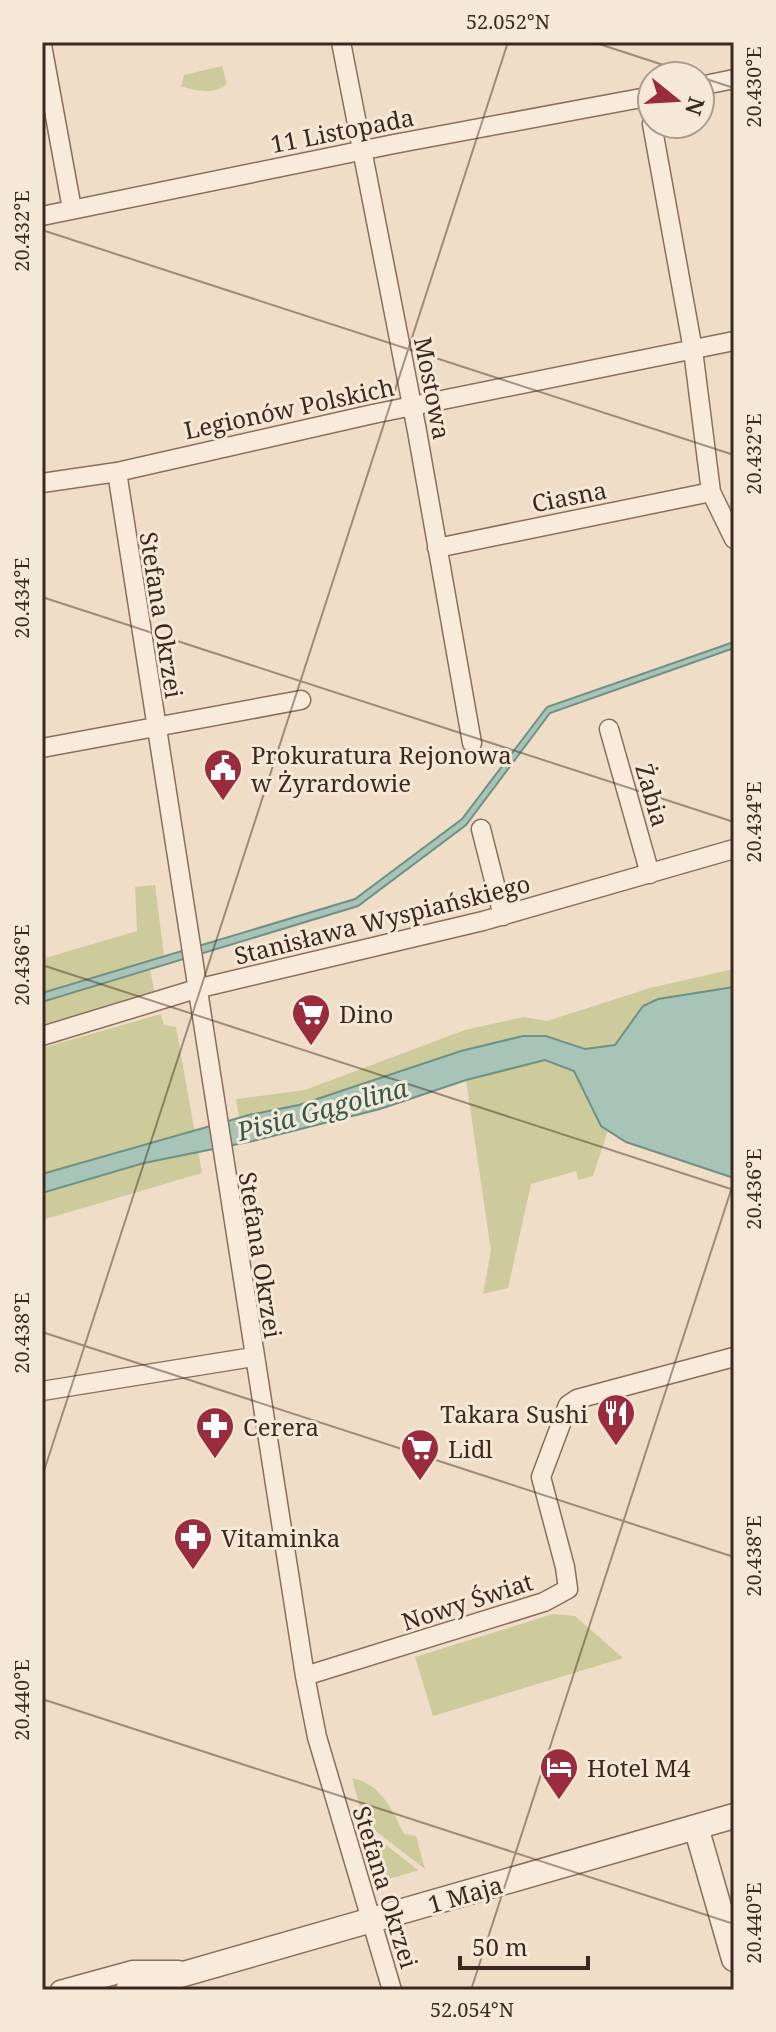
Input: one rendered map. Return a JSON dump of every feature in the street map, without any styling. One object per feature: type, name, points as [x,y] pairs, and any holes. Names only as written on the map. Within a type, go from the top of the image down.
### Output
[{"type":"street","name":"Mostowa","points":[[341,42],[412,406],[472,743]]},
{"type":"street","points":[[42,45],[72,209]]},
{"type":"street","name":"11 Listopada","points":[[42,216],[636,100]]},
{"type":"street","points":[[655,140],[693,350],[711,492],[734,539]]},
{"type":"street","name":"Legionów Polskich","points":[[42,483],[117,472],[412,406],[734,341]]},
{"type":"street","name":"Stefana Okrzei","points":[[117,472],[221,1155],[305,1676],[317,1737],[392,1990]]},
{"type":"street","name":"Ciasna","points":[[437,548],[711,492]]},
{"type":"street","points":[[42,748],[301,700]]},
{"type":"street","name":"Żabia","points":[[609,729],[650,874]]},
{"type":"street","points":[[481,829],[503,916]]},
{"type":"street","name":"Stanisława Wyspiańskiego","points":[[42,1036],[195,980],[503,916],[734,849]]},
{"type":"street","points":[[42,1391],[253,1357]]},
{"type":"street","name":"Nowy Świat","points":[[305,1676],[544,1602],[568,1589],[541,1477],[568,1405],[577,1399],[734,1357]]},
{"type":"street","name":"1 Maja","points":[[128,1990],[734,1816]]},
{"type":"street","points":[[696,1827],[734,1959]]},
{"type":"street","name":"1 Maja","points":[[60,1990],[133,1970],[195,1971]]},
{"type":"street","name":"1 Maja","points":[[168,1990],[195,1971]]},
{"type":"shaded area","points":[[222,66],[227,84],[216,90],[181,86],[184,75]]},
{"type":"shaded area","points":[[155,885],[165,963],[150,969],[155,995],[42,1028],[42,959],[137,931],[135,887]]},
{"type":"shaded area","points":[[734,969],[734,987],[643,1006],[615,1045],[585,1049],[563,1040],[522,1036],[461,1051],[299,1105],[239,1118],[236,1099],[305,1090],[465,1030],[524,1017],[547,1021],[650,988]]},
{"type":"shaded area","points":[[161,1014],[164,1025],[176,1027],[202,1173],[42,1220],[42,1048]]},
{"type":"shaded area","points":[[545,1060],[574,1071],[601,1126],[608,1130],[593,1176],[578,1180],[576,1171],[531,1184],[508,1288],[483,1294],[491,1251],[466,1080]]},
{"type":"shaded area","points":[[553,1614],[575,1616],[623,1658],[433,1716],[415,1657]]},
{"type":"shaded area","points":[[352,1778],[378,1792],[404,1834],[416,1836],[425,1869],[364,1822]]},
{"type":"shaded area","points":[[367,1830],[419,1870],[385,1880],[380,1877]]},
{"type":"water","points":[[734,642],[734,648],[550,713],[466,825],[358,906],[42,1002],[42,993],[355,899],[462,819],[547,707]]},
{"type":"water","name":"Pisia Gągolina","points":[[734,987],[734,1178],[626,1142],[601,1126],[574,1071],[545,1060],[466,1080],[380,1109],[253,1141],[144,1163],[42,1193],[42,1174],[249,1115],[299,1105],[461,1051],[523,1036],[546,1036],[585,1049],[615,1045],[643,1006],[658,999]]},
{"type":"place","name":"Prokuratura Rejonowa w Żyrardowie","points":[[223,802]]},
{"type":"place","name":"Dino","points":[[311,1047]]},
{"type":"place","name":"Takara Sushi","points":[[616,1447]]},
{"type":"place","name":"Cerera","points":[[215,1460]]},
{"type":"place","name":"Lidl","points":[[420,1482]]},
{"type":"place","name":"Vitaminka","points":[[193,1571]]},
{"type":"place","name":"Hotel M4","points":[[559,1801]]}]
